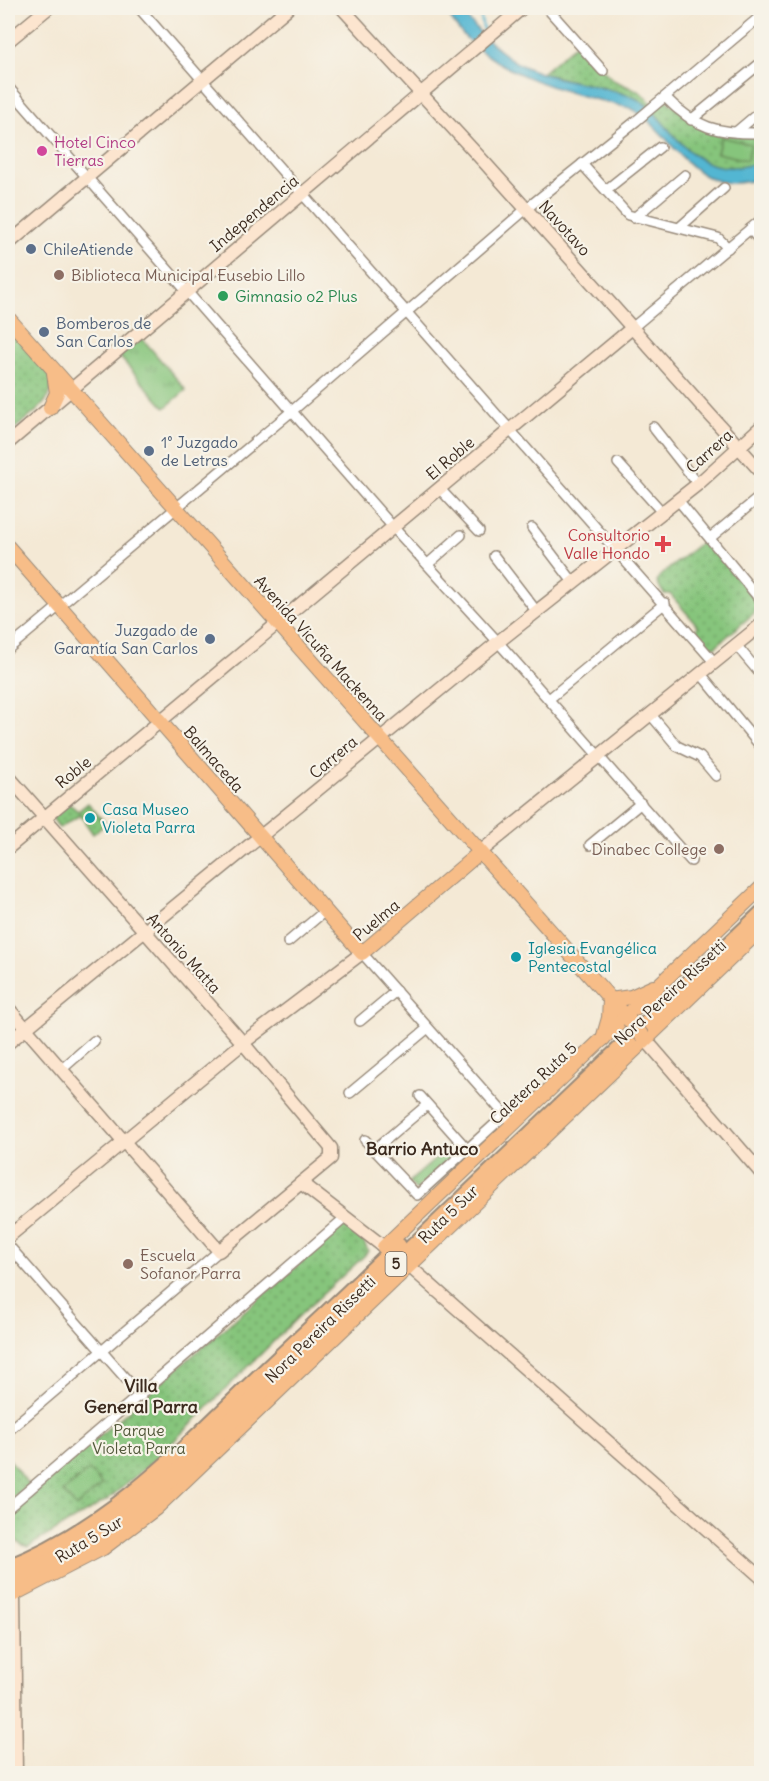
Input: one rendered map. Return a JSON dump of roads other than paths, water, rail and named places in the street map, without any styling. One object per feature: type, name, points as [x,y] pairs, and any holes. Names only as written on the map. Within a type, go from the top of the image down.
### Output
[{"type":"highway","name":"Ruta 5 Sur","points":[[8,1568],[71,1537],[127,1498],[181,1454],[762,900]]},
{"type":"highway","name":"Ruta 5 Sur","points":[[10,1591],[127,1516],[167,1484],[762,914]]},
{"type":"highway","points":[[244,1392],[308,1321],[384,1247]]},
{"type":"main road","name":"Avenida Vicuña Mackenna","points":[[8,318],[644,1038]]},
{"type":"main road","points":[[50,366],[56,376],[57,388],[50,408]]},
{"type":"main road","name":"Balmaceda","points":[[8,547],[362,953]]},
{"type":"main road","name":"Puelma","points":[[362,953],[479,853]]},
{"type":"main road","name":"Caletera Ruta 5","points":[[384,1247],[509,1120],[628,1019],[762,888]]},
{"type":"main road","name":"Nora Pereira Rissetti","points":[[10,1591],[95,1553],[141,1521],[644,1038],[762,928]]},
{"type":"main road","points":[[603,1041],[609,1018],[610,1000],[631,997],[666,980]]},
{"type":"street","points":[[8,41],[48,8]]},
{"type":"street","points":[[139,8],[407,310],[715,663]]},
{"type":"street","points":[[8,244],[288,8]]},
{"type":"street","name":"Navotavo","points":[[342,8],[526,209],[762,473]]},
{"type":"street","name":"Independencia","points":[[8,443],[522,8]]},
{"type":"street","points":[[547,8],[603,71]]},
{"type":"street","points":[[8,649],[292,411],[526,209],[665,97],[762,14],[757,8]]},
{"type":"street","points":[[690,120],[762,62]]},
{"type":"street","points":[[8,87],[393,527],[549,699],[691,861]]},
{"type":"street","points":[[665,97],[696,124],[736,132],[762,133]]},
{"type":"street","points":[[736,132],[762,110]]},
{"type":"street","points":[[606,190],[660,147]]},
{"type":"street","points":[[582,164],[628,215],[718,238],[728,248]]},
{"type":"street","points":[[634,218],[685,175]]},
{"type":"street","points":[[680,227],[724,188]]},
{"type":"street","name":"El Roble","points":[[160,722],[762,219]]},
{"type":"street","points":[[750,229],[762,243]]},
{"type":"street","name":"Carrera","points":[[8,1043],[498,642],[698,484],[762,426]]},
{"type":"street","points":[[653,427],[698,484]]},
{"type":"street","points":[[618,463],[662,512]]},
{"type":"street","points":[[440,488],[479,531]]},
{"type":"street","points":[[710,538],[762,495]]},
{"type":"street","points":[[678,500],[762,602]]},
{"type":"street","points":[[532,528],[573,582]]},
{"type":"street","points":[[428,564],[461,535]]},
{"type":"street","points":[[494,556],[537,612]]},
{"type":"street","points":[[549,699],[664,603]]},
{"type":"street","name":"Puelma","points":[[479,853],[762,624]]},
{"type":"street","points":[[736,645],[762,676]]},
{"type":"street","points":[[701,674],[762,748]]},
{"type":"street","points":[[651,715],[677,746],[700,757],[716,776]]},
{"type":"street","name":"Roble","points":[[8,848],[160,722]]},
{"type":"street","name":"Antonio Matta","points":[[8,776],[243,1043],[331,1148],[332,1154],[328,1161],[302,1183]]},
{"type":"street","points":[[590,845],[641,803]]},
{"type":"street","points":[[288,942],[326,910]]},
{"type":"street","name":"Puelma","points":[[8,1237],[243,1043],[362,953]]},
{"type":"street","name":"Balmaceda","points":[[362,953],[509,1120]]},
{"type":"street","points":[[360,1021],[396,991]]},
{"type":"street","points":[[8,1008],[219,1251]]},
{"type":"street","points":[[350,1093],[428,1028]]},
{"type":"street","points":[[644,1038],[762,1174]]},
{"type":"street","points":[[62,1069],[94,1041]]},
{"type":"street","points":[[420,1096],[467,1149]]},
{"type":"street","points":[[374,1150],[427,1105]]},
{"type":"street","points":[[365,1140],[417,1195],[467,1149],[509,1120]]},
{"type":"street","points":[[8,1431],[101,1350],[302,1183],[384,1247]]},
{"type":"street","points":[[8,1508],[346,1218]]},
{"type":"street","points":[[8,1245],[141,1396]]},
{"type":"street","points":[[409,1266],[762,1578]]},
{"type":"street","points":[[10,1591],[16,1773]]},
{"type":"water","points":[[445,8],[458,8],[496,47],[523,66],[537,72],[609,89],[637,99],[649,107],[695,156],[718,166],[745,166],[761,162],[761,178],[737,183],[717,181],[701,173],[686,161],[646,119],[630,108],[551,86],[500,63],[477,48],[459,30]]},
{"type":"waterway","points":[[479,8],[484,33]]},
{"type":"place","name":"Hotel Cinco Tierras","points":[[42,151]]},
{"type":"place","name":"ChileAtiende","points":[[31,249]]},
{"type":"place","name":"Biblioteca Municipal Eusebio Lillo","points":[[59,275]]},
{"type":"place","name":"Gimnasio o2 Plus","points":[[223,296]]},
{"type":"place","name":"Bomberos de San Carlos","points":[[44,332]]},
{"type":"place","name":"1° Juzgado de Letras","points":[[149,451]]},
{"type":"place","name":"Consultorio Valle Hondo","points":[[663,544]]},
{"type":"place","name":"Juzgado de Garantía San Carlos","points":[[210,639]]},
{"type":"place","name":"Casa Museo Violeta Parra","points":[[90,818]]},
{"type":"place","name":"Dinabec College","points":[[719,849]]},
{"type":"place","name":"Iglesia Evangélica Pentecostal","points":[[516,957]]},
{"type":"place","name":"Escuela Sofanor Parra","points":[[128,1264]]},
{"type":"district","name":"Barrio Antuco","points":[[422,1149]]},
{"type":"district","name":"Villa General Parra","points":[[141,1396]]},
{"type":"park label","name":"Parque Violeta Parra","points":[[139,1439]]}]
